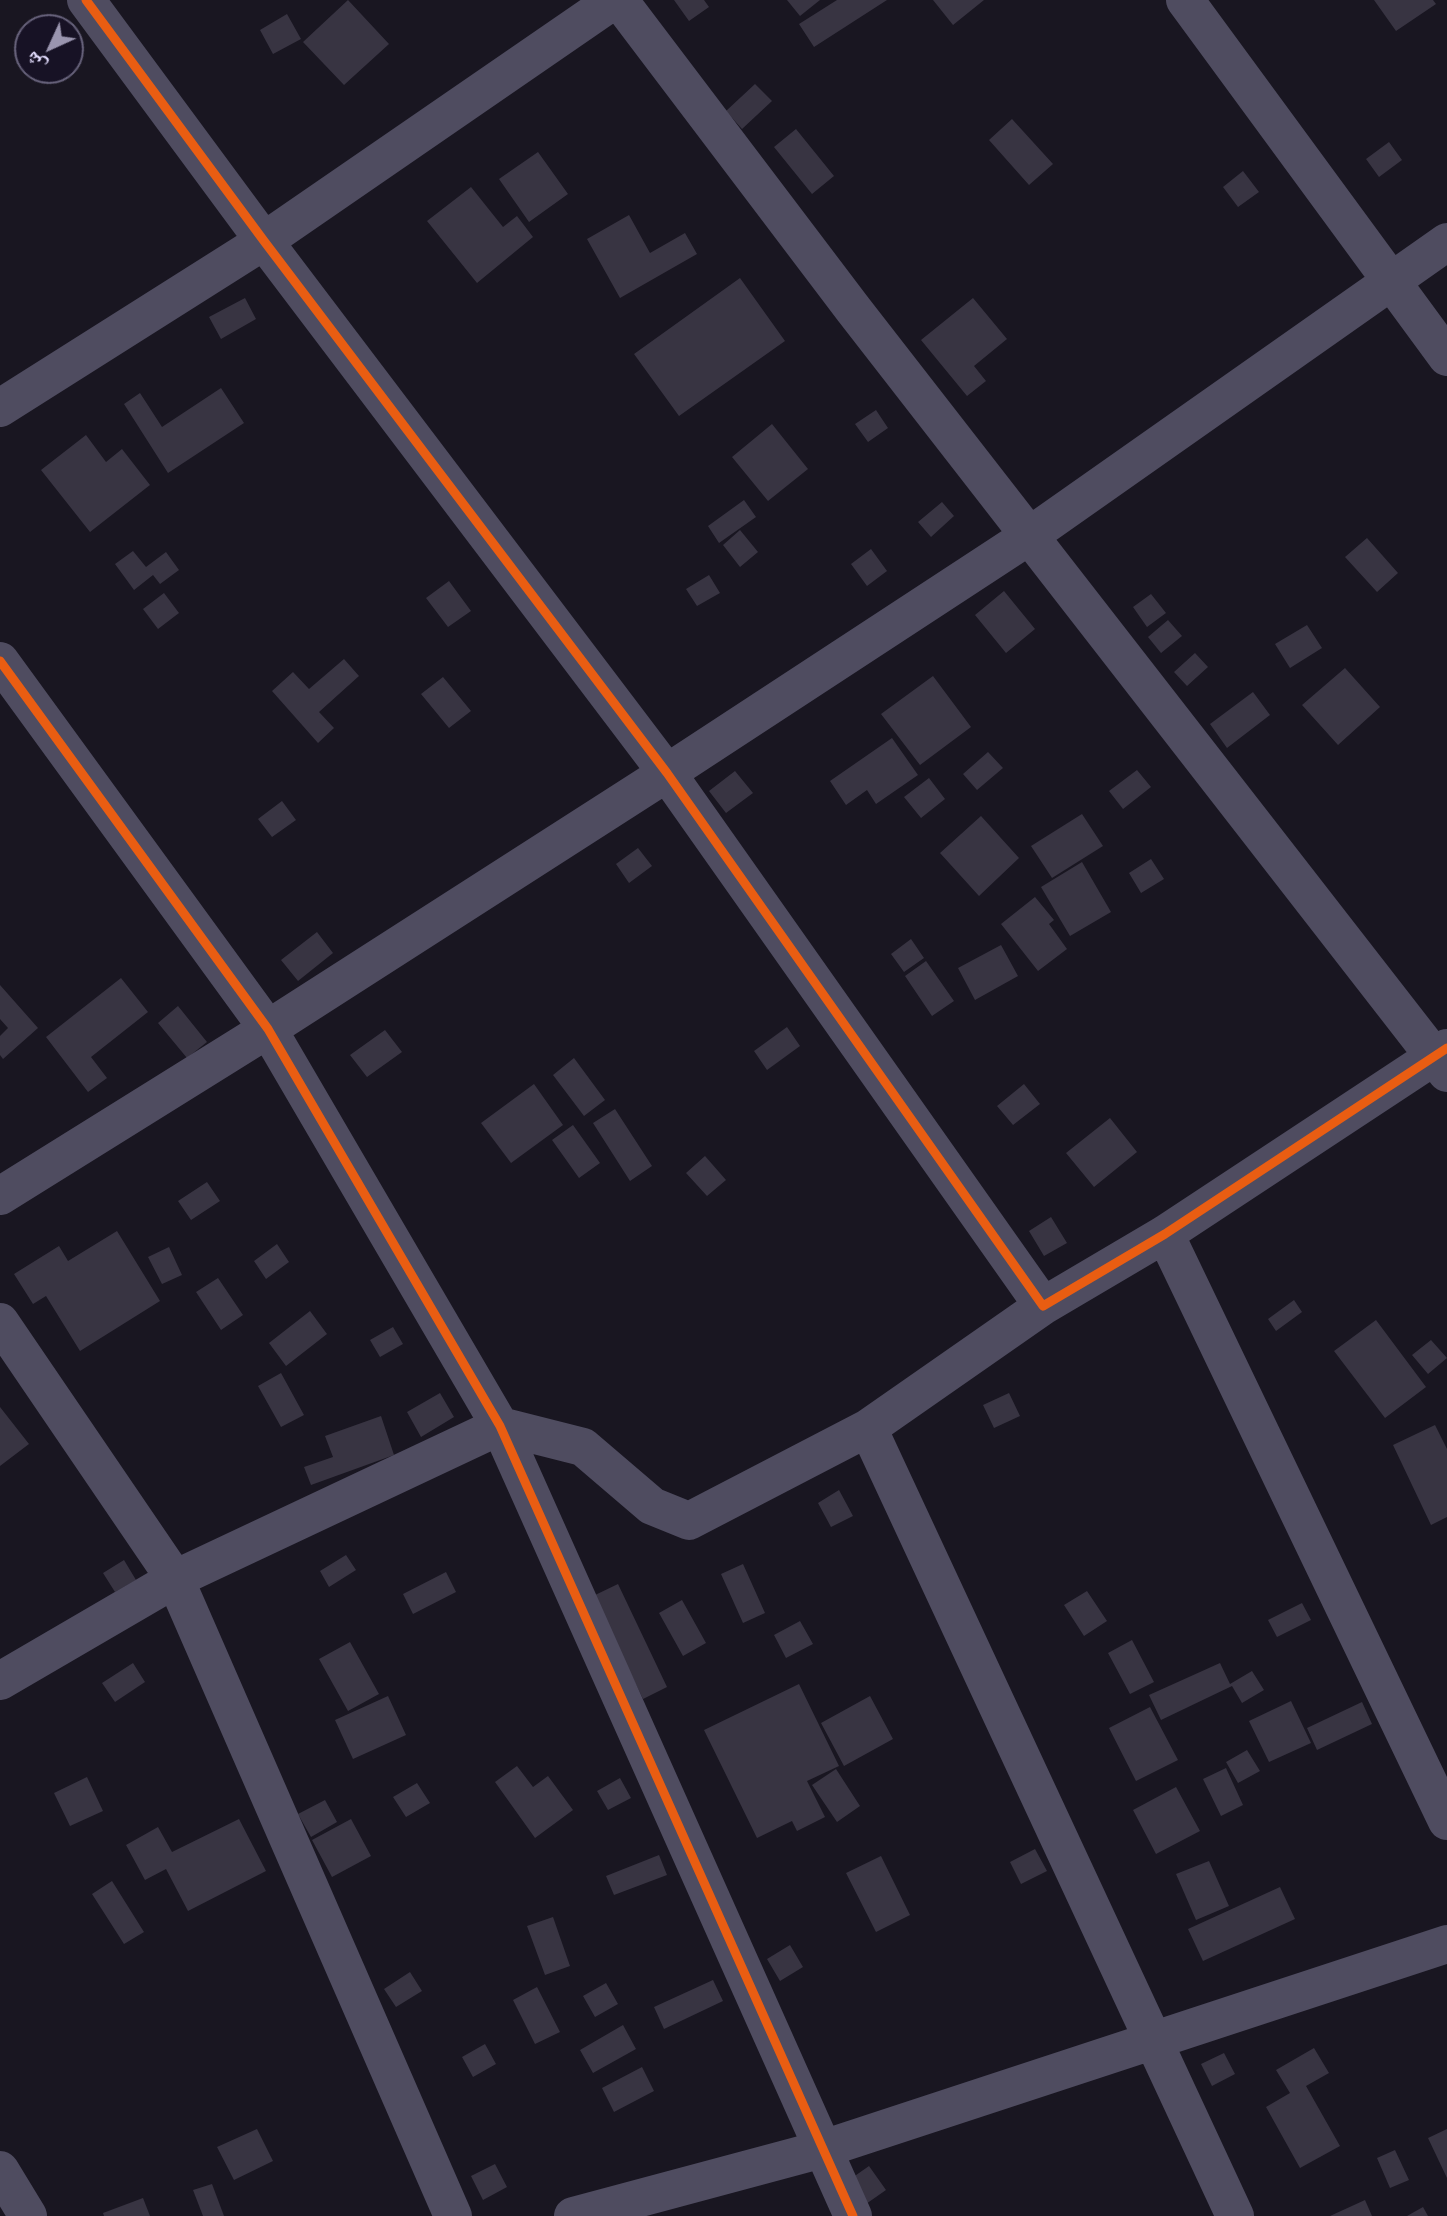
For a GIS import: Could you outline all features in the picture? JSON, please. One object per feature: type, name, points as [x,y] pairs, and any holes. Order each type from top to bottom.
[{"type":"street","points":[[86,0],[264,241],[667,774],[1043,1306]]},
{"type":"street","points":[[0,408],[264,241],[616,0],[1029,536],[1443,1059],[1165,1234],[1043,1306],[868,1428],[689,1521],[652,1506],[583,1447],[500,1426],[175,1579],[0,1681]]},
{"type":"street","points":[[1185,0],[1447,357]]},
{"type":"street","points":[[0,1196],[268,1029],[667,774],[1029,536],[1447,242]]},
{"type":"street","points":[[0,661],[268,1029],[500,1426],[853,2216]]},
{"type":"street","points":[[1165,1234],[1447,1821]]},
{"type":"street","points":[[0,1322],[175,1579],[453,2216]]},
{"type":"street","points":[[868,1428],[1235,2216]]},
{"type":"street","points":[[573,2216],[823,2149],[1447,1944]]},
{"type":"street","points":[[0,2170],[28,2216]]},
{"type":"building","points":[[348,0],[389,44],[344,85],[303,42]]},
{"type":"building","points":[[674,0],[704,0],[709,7],[689,21]]},
{"type":"building","points":[[787,0],[820,0],[800,16]]},
{"type":"building","points":[[837,0],[887,0],[814,47],[799,24]]},
{"type":"building","points":[[933,0],[984,0],[953,25]]},
{"type":"building","points":[[1374,0],[1433,0],[1436,4],[1396,31]]},
{"type":"building","points":[[287,14],[301,39],[273,54],[260,30]]},
{"type":"building","points":[[755,84],[772,101],[742,129],[726,111]]},
{"type":"building","points":[[1012,119],[1053,164],[1029,185],[989,140]]},
{"type":"building","points":[[796,129],[834,176],[812,194],[774,147]]},
{"type":"building","points":[[1389,142],[1402,160],[1379,177],[1366,159]]},
{"type":"building","points":[[538,152],[568,194],[529,222],[499,179]]},
{"type":"building","points":[[1243,171],[1259,192],[1238,207],[1223,187]]},
{"type":"building","points":[[471,187],[503,227],[517,216],[533,237],[477,283],[427,221]]},
{"type":"building","points":[[629,215],[650,253],[685,233],[697,254],[620,298],[587,239]]},
{"type":"building","points":[[740,278],[785,341],[679,416],[634,354]]},
{"type":"building","points":[[245,298],[256,319],[221,339],[209,317]]},
{"type":"building","points":[[973,298],[1007,339],[974,366],[986,381],[967,396],[921,340]]},
{"type":"building","points":[[221,388],[244,423],[168,473],[124,404],[140,393],[162,427]]},
{"type":"building","points":[[876,410],[888,428],[868,442],[855,424]]},
{"type":"building","points":[[772,424],[808,469],[768,501],[732,457]]},
{"type":"building","points":[[86,435],[106,462],[122,449],[150,485],[90,532],[41,470]]},
{"type":"building","points":[[744,500],[756,517],[719,543],[708,526]]},
{"type":"building","points":[[942,502],[954,516],[931,537],[918,522]]},
{"type":"building","points":[[740,530],[758,552],[740,567],[723,545]]},
{"type":"building","points":[[1367,538],[1398,573],[1377,592],[1345,557]]},
{"type":"building","points":[[871,549],[887,571],[867,586],[851,564]]},
{"type":"building","points":[[133,551],[146,567],[166,552],[179,570],[160,584],[153,575],[134,590],[115,564]]},
{"type":"building","points":[[709,575],[720,593],[697,606],[686,589]]},
{"type":"building","points":[[449,581],[471,611],[448,627],[426,598]]},
{"type":"building","points":[[1004,591],[1035,629],[1006,653],[975,615]]},
{"type":"building","points":[[164,593],[179,613],[158,629],[143,609]]},
{"type":"building","points":[[1151,594],[1166,613],[1147,627],[1133,607]]},
{"type":"building","points":[[1168,620],[1182,636],[1161,653],[1148,637]]},
{"type":"building","points":[[1307,625],[1322,648],[1290,668],[1275,644]]},
{"type":"building","points":[[1195,653],[1208,667],[1187,686],[1174,672]]},
{"type":"building","points":[[344,659],[359,676],[319,712],[334,728],[318,743],[272,691],[293,672],[309,689]]},
{"type":"building","points":[[1345,668],[1380,707],[1338,745],[1302,705]]},
{"type":"building","points":[[933,676],[971,727],[920,765],[881,714]]},
{"type":"building","points":[[443,677],[471,711],[449,728],[421,694]]},
{"type":"building","points":[[1253,692],[1270,715],[1227,748],[1210,724]]},
{"type":"building","points":[[892,738],[918,775],[876,804],[867,790],[846,805],[830,781]]},
{"type":"building","points":[[988,752],[1003,768],[977,790],[963,774]]},
{"type":"building","points":[[1137,770],[1151,787],[1123,809],[1109,791]]},
{"type":"building","points":[[735,771],[753,793],[726,813],[709,791]]},
{"type":"building","points":[[929,778],[945,799],[921,818],[904,797]]},
{"type":"building","points":[[282,801],[296,820],[272,837],[258,819]]},
{"type":"building","points":[[1082,814],[1103,846],[1052,878],[1031,846]]},
{"type":"building","points":[[981,816],[1019,858],[979,896],[940,853]]},
{"type":"building","points":[[638,848],[652,866],[629,883],[616,864]]},
{"type":"building","points":[[1151,859],[1164,879],[1141,893],[1129,873]]},
{"type":"building","points":[[1082,862],[1111,912],[1070,936],[1041,887]]},
{"type":"building","points":[[1035,897],[1054,920],[1049,924],[1067,949],[1038,971],[1001,924]]},
{"type":"building","points":[[317,932],[333,953],[298,981],[281,960]]},
{"type":"building","points":[[911,939],[924,958],[904,972],[891,954]]},
{"type":"building","points":[[1001,945],[1018,976],[975,1000],[958,968]]},
{"type":"building","points":[[926,961],[954,1001],[932,1016],[905,976]]},
{"type":"building","points":[[121,978],[148,1012],[91,1057],[107,1078],[88,1092],[46,1037]]},
{"type":"building","points":[[0,985],[38,1028],[3,1059],[0,1055],[0,1036],[8,1028],[0,1019]]},
{"type":"building","points":[[178,1006],[207,1042],[187,1058],[158,1023]]},
{"type":"building","points":[[787,1027],[800,1046],[767,1070],[754,1051]]},
{"type":"building","points":[[385,1030],[402,1052],[367,1077],[350,1055]]},
{"type":"building","points":[[574,1058],[605,1100],[584,1116],[553,1075]]},
{"type":"building","points":[[534,1084],[563,1125],[511,1163],[481,1123]]},
{"type":"building","points":[[1024,1084],[1040,1104],[1013,1125],[997,1106]]},
{"type":"building","points":[[615,1109],[652,1166],[630,1181],[593,1123]]},
{"type":"building","points":[[1110,1118],[1137,1152],[1094,1187],[1066,1153]]},
{"type":"building","points":[[573,1125],[600,1163],[579,1178],[552,1140]]},
{"type":"building","points":[[705,1156],[726,1180],[707,1196],[686,1173]]},
{"type":"building","points":[[207,1182],[220,1201],[191,1220],[178,1201]]},
{"type":"building","points":[[1051,1217],[1067,1243],[1044,1256],[1029,1231]]},
{"type":"building","points":[[117,1231],[160,1301],[80,1351],[46,1296],[33,1304],[14,1274],[59,1246],[68,1261]]},
{"type":"building","points":[[277,1244],[289,1262],[266,1279],[254,1261]]},
{"type":"building","points":[[169,1247],[182,1275],[162,1284],[148,1257]]},
{"type":"building","points":[[218,1278],[243,1315],[221,1330],[196,1292]]},
{"type":"building","points":[[1294,1300],[1302,1312],[1276,1331],[1268,1319]]},
{"type":"building","points":[[310,1311],[327,1334],[286,1366],[269,1343]]},
{"type":"building","points":[[1376,1320],[1426,1387],[1385,1418],[1334,1351]]},
{"type":"building","points":[[393,1327],[403,1344],[380,1357],[370,1340]]},
{"type":"building","points":[[1431,1340],[1447,1358],[1428,1374],[1412,1355]]},
{"type":"building","points":[[281,1373],[304,1415],[281,1427],[258,1386]]},
{"type":"building","points":[[440,1393],[454,1417],[421,1437],[407,1412]]},
{"type":"building","points":[[1009,1393],[1020,1416],[994,1428],[983,1405]]},
{"type":"building","points":[[0,1407],[29,1444],[0,1466]]},
{"type":"building","points":[[381,1416],[394,1455],[311,1485],[304,1467],[333,1457],[325,1436]]},
{"type":"building","points":[[1435,1425],[1447,1449],[1447,1517],[1431,1525],[1393,1445]]},
{"type":"building","points":[[839,1490],[853,1516],[831,1527],[818,1503]]},
{"type":"building","points":[[346,1555],[356,1570],[329,1587],[320,1571]]},
{"type":"building","points":[[124,1560],[136,1580],[115,1592],[103,1573]]},
{"type":"building","points":[[743,1564],[765,1613],[743,1623],[721,1574]]},
{"type":"building","points":[[446,1572],[456,1592],[413,1614],[403,1594]]},
{"type":"building","points":[[618,1584],[667,1687],[643,1699],[593,1596]]},
{"type":"building","points":[[1087,1591],[1107,1621],[1084,1636],[1064,1605]]},
{"type":"building","points":[[682,1600],[706,1643],[683,1656],[659,1613]]},
{"type":"building","points":[[1302,1603],[1311,1620],[1277,1637],[1268,1620]]},
{"type":"building","points":[[800,1621],[813,1644],[786,1658],[774,1635]]},
{"type":"building","points":[[1132,1640],[1154,1682],[1130,1694],[1108,1653]]},
{"type":"building","points":[[350,1642],[379,1694],[348,1711],[319,1659]]},
{"type":"building","points":[[133,1663],[145,1682],[115,1702],[102,1683]]},
{"type":"building","points":[[1220,1663],[1230,1684],[1252,1671],[1264,1690],[1242,1703],[1232,1686],[1161,1720],[1149,1695]]},
{"type":"building","points":[[799,1684],[839,1766],[807,1781],[825,1817],[797,1831],[792,1821],[757,1838],[704,1730]]},
{"type":"building","points":[[388,1696],[406,1735],[353,1759],[335,1720]]},
{"type":"building","points":[[870,1696],[893,1739],[844,1766],[821,1723]]},
{"type":"building","points":[[1291,1701],[1311,1743],[1269,1762],[1249,1721]]},
{"type":"building","points":[[1362,1702],[1372,1724],[1317,1750],[1307,1728]]},
{"type":"building","points":[[1150,1707],[1178,1760],[1136,1781],[1109,1728]]},
{"type":"building","points":[[1247,1750],[1260,1771],[1238,1783],[1226,1762]]},
{"type":"building","points":[[517,1766],[533,1787],[548,1776],[573,1810],[535,1838],[495,1782]]},
{"type":"building","points":[[1226,1768],[1243,1805],[1221,1816],[1203,1779]]},
{"type":"building","points":[[836,1769],[860,1806],[837,1822],[812,1785]]},
{"type":"building","points":[[87,1777],[103,1811],[70,1826],[54,1793]]},
{"type":"building","points":[[620,1778],[631,1798],[608,1810],[597,1791]]},
{"type":"building","points":[[417,1783],[430,1803],[406,1817],[393,1797]]},
{"type":"building","points":[[1176,1787],[1200,1831],[1156,1854],[1133,1810]]},
{"type":"building","points":[[325,1800],[337,1822],[311,1837],[298,1814]]},
{"type":"building","points":[[239,1819],[266,1871],[188,1911],[166,1869],[145,1880],[126,1845],[158,1827],[172,1852]]},
{"type":"building","points":[[351,1819],[371,1856],[332,1877],[312,1840]]},
{"type":"building","points":[[1035,1849],[1047,1871],[1021,1884],[1010,1862]]},
{"type":"building","points":[[659,1855],[667,1875],[614,1895],[606,1876]]},
{"type":"building","points":[[881,1856],[910,1915],[876,1932],[846,1873]]},
{"type":"building","points":[[1209,1861],[1229,1906],[1196,1920],[1176,1874]]},
{"type":"building","points":[[112,1881],[144,1932],[124,1944],[92,1894]]},
{"type":"building","points":[[1280,1887],[1295,1919],[1203,1961],[1188,1929]]},
{"type":"building","points":[[553,1917],[570,1966],[545,1975],[527,1926]]},
{"type":"building","points":[[790,1945],[803,1967],[780,1981],[767,1959]]},
{"type":"building","points":[[410,1972],[422,1991],[396,2007],[384,1989]]},
{"type":"building","points":[[713,1980],[723,2001],[664,2029],[654,2007]]},
{"type":"building","points":[[606,1983],[618,2004],[595,2017],[583,1996]]},
{"type":"building","points":[[537,1987],[560,2032],[535,2044],[513,2000]]},
{"type":"building","points":[[623,2025],[636,2049],[593,2073],[580,2050]]},
{"type":"building","points":[[485,2044],[496,2064],[473,2077],[462,2057]]},
{"type":"building","points":[[1314,2048],[1329,2073],[1306,2086],[1340,2146],[1300,2168],[1266,2107],[1290,2093],[1276,2070]]},
{"type":"building","points":[[1224,2053],[1235,2074],[1212,2086],[1201,2064]]},
{"type":"building","points":[[642,2067],[654,2091],[614,2112],[602,2088]]},
{"type":"building","points":[[257,2129],[273,2161],[234,2180],[217,2147]]},
{"type":"building","points":[[1447,2129],[1447,2178],[1428,2138]]},
{"type":"building","points":[[1395,2150],[1409,2180],[1390,2188],[1377,2158]]},
{"type":"building","points":[[495,2164],[507,2187],[483,2200],[471,2176]]},
{"type":"building","points":[[869,2166],[886,2190],[866,2204],[849,2180]]},
{"type":"building","points":[[212,2184],[224,2216],[203,2216],[193,2190]]},
{"type":"building","points":[[143,2198],[150,2216],[104,2216],[103,2213]]},
{"type":"building","points":[[1365,2200],[1372,2216],[1330,2216]]},
{"type":"building","points":[[1423,2207],[1428,2216],[1407,2216]]},
{"type":"cycle path","points":[[86,0],[264,241],[667,773],[1043,1306],[1165,1234],[1447,1048]]},
{"type":"cycle path","points":[[0,661],[268,1029],[500,1426],[853,2216]]}]
